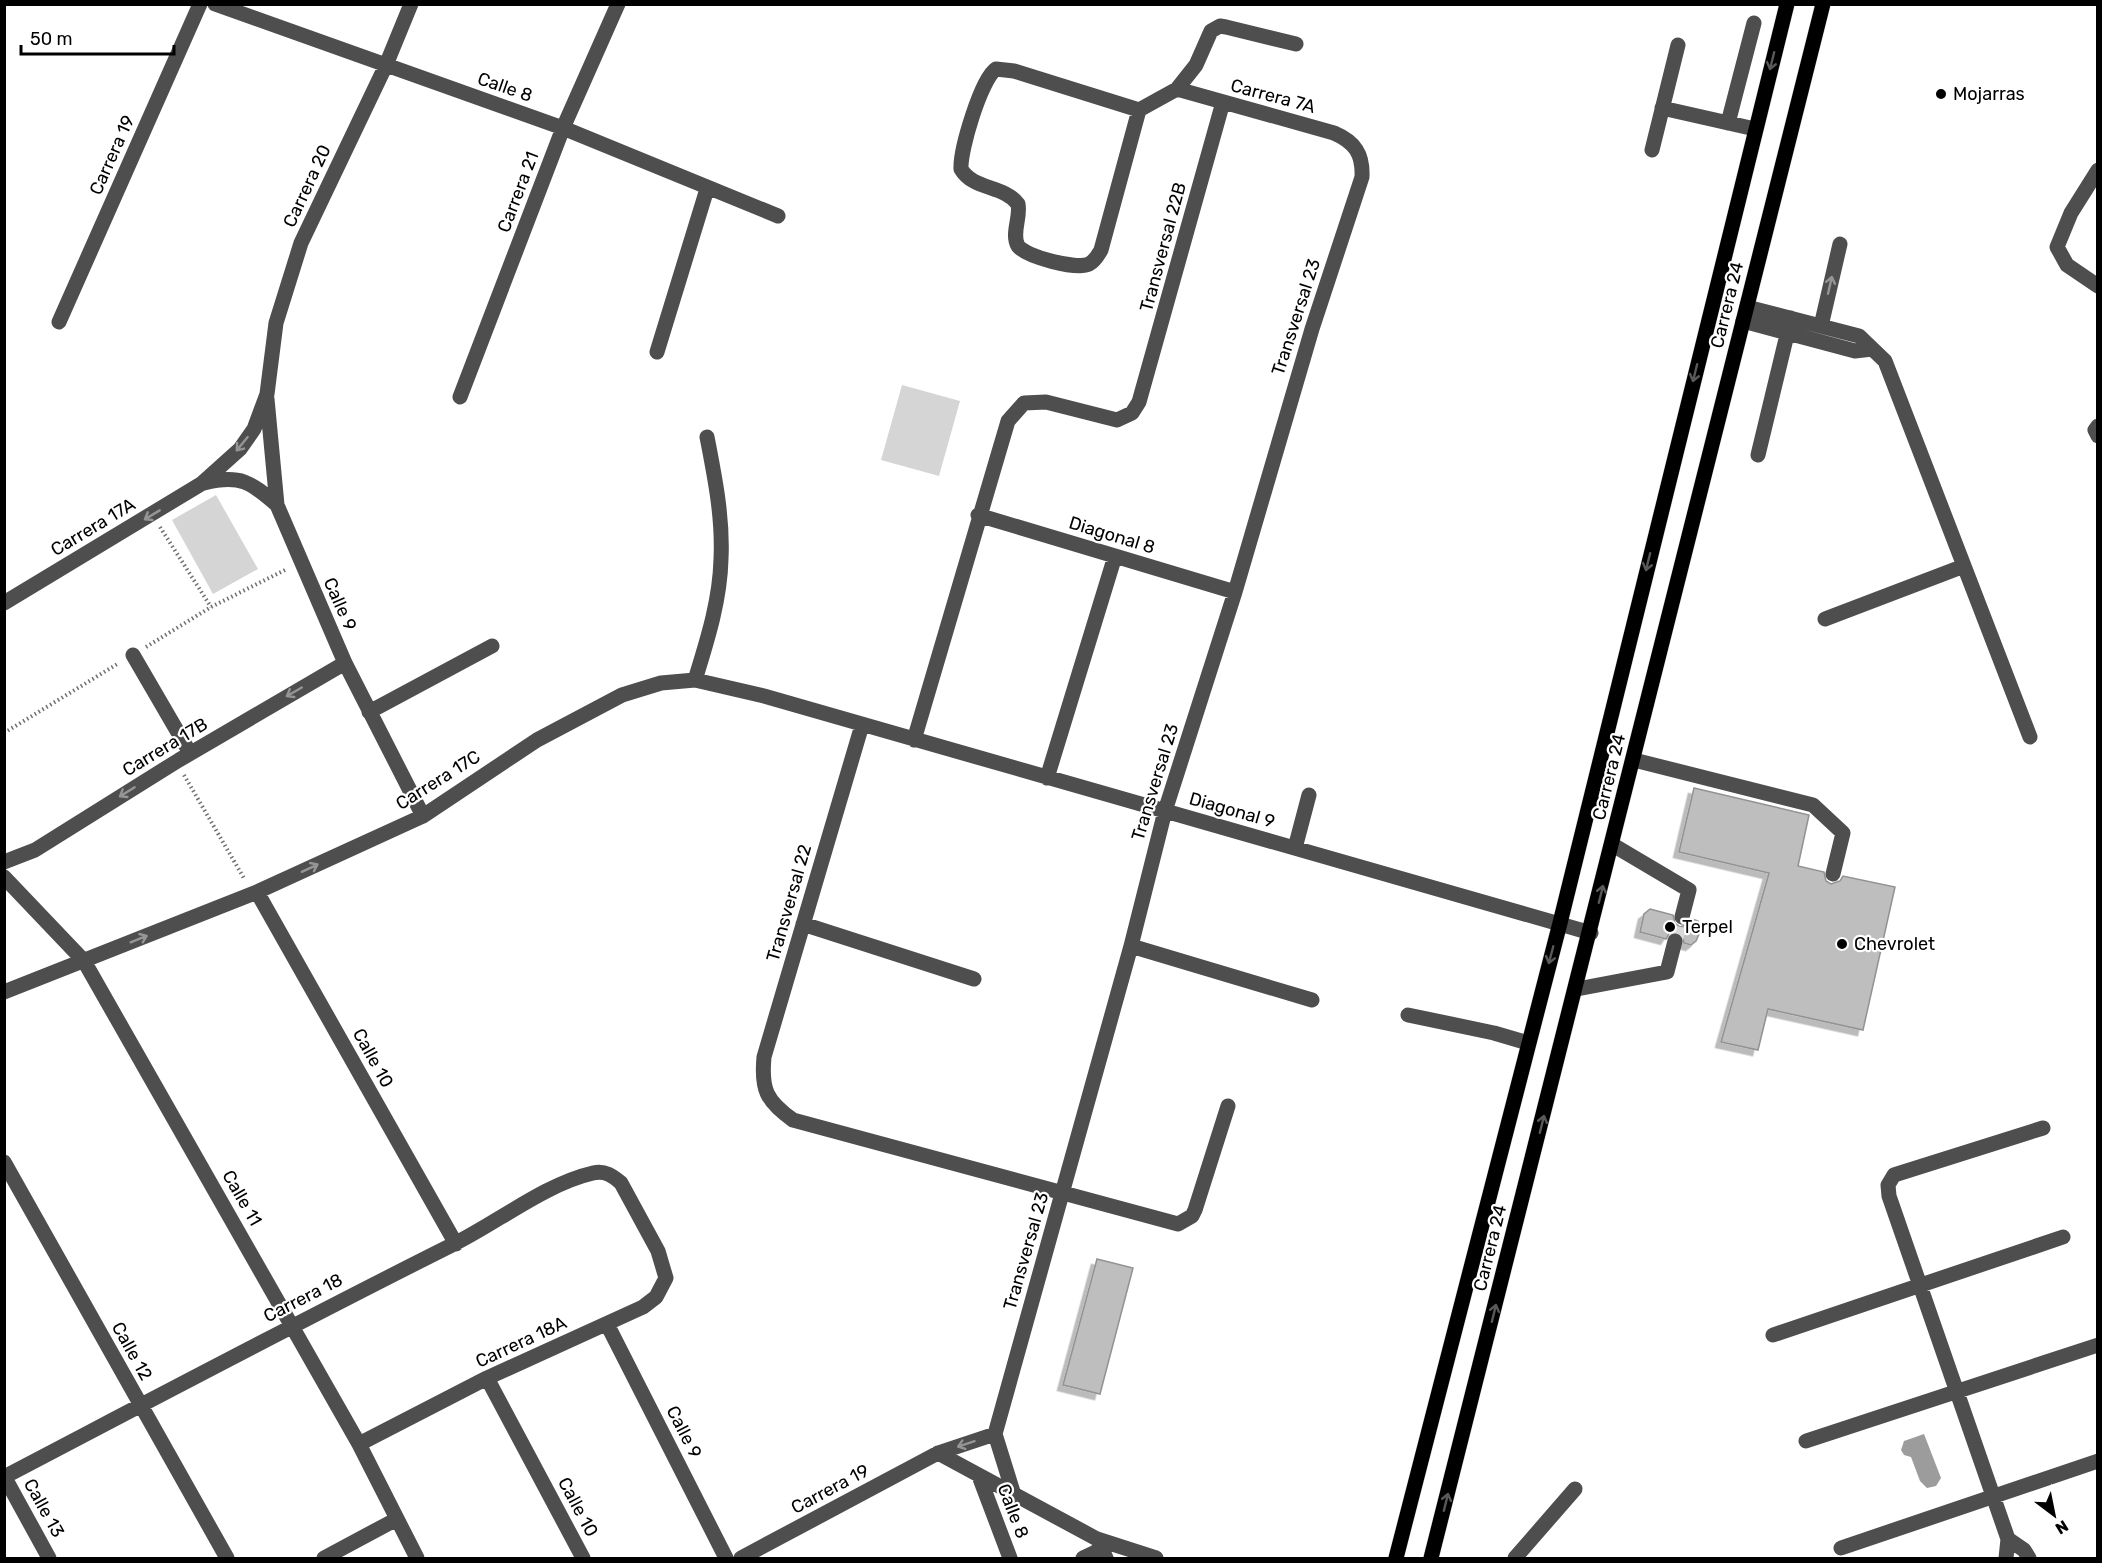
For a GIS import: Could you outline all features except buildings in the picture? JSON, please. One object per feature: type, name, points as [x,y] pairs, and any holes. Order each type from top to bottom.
[{"type":"main road","name":"Carrera 24","points":[[1396,1558],[1560,923],[1787,4]]},
{"type":"main road","name":"Carrera 24","points":[[1431,1558],[1592,933],[1823,4]]},
{"type":"street","name":"Carrera 19","points":[[59,322],[200,4]]},
{"type":"street","name":"Calle 8","points":[[215,4],[563,128],[707,189],[778,216]]},
{"type":"street","name":"Carrera 20","points":[[267,394],[276,323],[301,243],[386,65],[411,4]]},
{"type":"street","name":"Carrera 21","points":[[460,397],[563,128],[618,4]]},
{"type":"street","points":[[1728,123],[1754,23]]},
{"type":"street","points":[[1140,110],[1014,71],[996,69],[986,78],[964,148],[961,169],[967,177],[1008,195],[1018,204],[1016,240],[1022,249],[1070,266],[1088,264],[1101,250],[1140,110],[1177,89],[1196,65],[1211,32],[1215,28],[1226,27],[1296,44]]},
{"type":"street","points":[[1652,150],[1678,45]]},
{"type":"street","name":"Carrera 7A","points":[[1177,89],[1334,133],[1348,139],[1356,147]]},
{"type":"street","name":"Transversal 22B","points":[[978,515],[1008,421],[1024,403],[1046,402],[1117,420],[1132,413],[1139,402],[1223,102]]},
{"type":"street","points":[[1662,108],[1755,129]]},
{"type":"street","name":"Transversal 23","points":[[995,1434],[1131,946],[1165,812],[1235,592],[1312,329],[1362,177],[1361,156],[1356,147]]},
{"type":"street","points":[[2097,170],[2071,213],[2057,247],[2067,266],[2097,286]]},
{"type":"street","points":[[657,352],[707,189]]},
{"type":"street","points":[[1821,326],[1840,244]]},
{"type":"street","points":[[1745,314],[1789,325],[1855,351],[1872,349]]},
{"type":"street","points":[[1789,325],[1821,326],[1860,336],[1885,361],[2030,737]]},
{"type":"street","points":[[1758,455],[1789,325]]},
{"type":"street","name":"Carrera 17A","points":[[4,603],[201,484],[240,449],[254,429],[267,394]]},
{"type":"street","name":"Calle 9","points":[[267,394],[277,505],[345,663],[423,816]]},
{"type":"street","points":[[2097,426],[2095,430],[2097,436]]},
{"type":"street","points":[[695,680],[714,617],[722,561],[719,498],[706,437]]},
{"type":"street","name":"Carrera 17A","points":[[201,484],[222,478],[252,483],[277,505]]},
{"type":"street","points":[[914,740],[978,515]]},
{"type":"street","name":"Diagonal 8","points":[[978,515],[1235,592]]},
{"type":"street","points":[[1047,778],[1115,556]]},
{"type":"street","points":[[1825,619],[1964,566]]},
{"type":"street","points":[[369,712],[492,646]]},
{"type":"street","points":[[133,656],[190,753]]},
{"type":"street","name":"Carrera 17B","points":[[4,862],[35,850],[190,753],[345,663]]},
{"type":"street","name":"Carrera 17C","points":[[4,992],[255,893],[423,816],[537,740],[622,695],[661,683],[695,680],[764,696],[862,725]]},
{"type":"street","name":"Diagonal 9","points":[[862,725],[1592,933]]},
{"type":"street","name":"Transversal 22","points":[[862,725],[764,1057],[762,1077],[766,1092],[776,1108],[793,1120],[1063,1193]]},
{"type":"street","points":[[1634,760],[1813,805],[1843,833],[1833,874]]},
{"type":"street","points":[[1295,848],[1309,795]]},
{"type":"street","points":[[1613,845],[1689,890],[1682,917]]},
{"type":"street","name":"Calle 11","points":[[4,877],[84,961],[359,1444],[417,1558]]},
{"type":"street","name":"Calle 10","points":[[255,893],[456,1244]]},
{"type":"street","points":[[803,924],[974,979]]},
{"type":"street","points":[[1577,989],[1667,972],[1675,941]]},
{"type":"street","points":[[1131,946],[1312,1000]]},
{"type":"street","points":[[1408,1015],[1494,1033],[1528,1044]]},
{"type":"street","points":[[1063,1193],[1171,1223],[1186,1221],[1195,1210],[1228,1106]]},
{"type":"street","points":[[2006,1558],[2008,1539],[1889,1196],[1888,1185],[1894,1175],[2043,1128]]},
{"type":"street","name":"Calle 12","points":[[4,1162],[226,1558]]},
{"type":"street","name":"Carrera 18","points":[[5,1477],[291,1325],[456,1244],[545,1193],[585,1175],[603,1172],[621,1184],[658,1251]]},
{"type":"street","points":[[1773,1335],[2063,1237]]},
{"type":"street","name":"Carrera 18A","points":[[359,1444],[487,1378],[643,1307],[656,1298],[666,1278],[658,1251]]},
{"type":"street","name":"Calle 9","points":[[607,1324],[726,1558]]},
{"type":"street","points":[[1806,1441],[2097,1345]]},
{"type":"street","name":"Calle 10","points":[[487,1378],[583,1558]]},
{"type":"street","points":[[938,1454],[995,1434],[1014,1495]]},
{"type":"street","name":"Carrera 19","points":[[741,1558],[938,1454]]},
{"type":"street","points":[[938,1454],[1014,1495],[1102,1549],[1156,1558]]},
{"type":"street","points":[[1841,1548],[2097,1461]]},
{"type":"street","name":"Calle 8","points":[[980,1476],[1010,1558]]},
{"type":"street","name":"Calle 13","points":[[5,1477],[49,1558]]},
{"type":"street","points":[[1515,1558],[1575,1489]]},
{"type":"street","points":[[324,1558],[397,1519]]},
{"type":"street","points":[[2008,1539],[2024,1550],[2029,1558]]},
{"type":"street","points":[[1083,1558],[1102,1549]]},
{"type":"path","points":[[158,525],[211,607]]},
{"type":"path","points":[[4,733],[211,607],[287,569],[291,579]]},
{"type":"path","points":[[181,770],[255,893]]},
{"type":"shaded area","points":[[902,385],[960,401],[939,476],[881,460]]},
{"type":"shaded area","points":[[216,495],[258,569],[213,594],[172,520]]},
{"type":"shaded area","points":[[1924,1434],[1941,1478],[1936,1486],[1927,1488],[1920,1481],[1911,1457],[1904,1455],[1901,1450],[1904,1441]]},
{"type":"tunnel","points":[[1675,941],[1682,917]]},
{"type":"place","name":"Mojarras","points":[[1941,94]]},
{"type":"place","name":"Terpel","points":[[1670,927]]},
{"type":"place","name":"Chevrolet","points":[[1842,944]]}]
